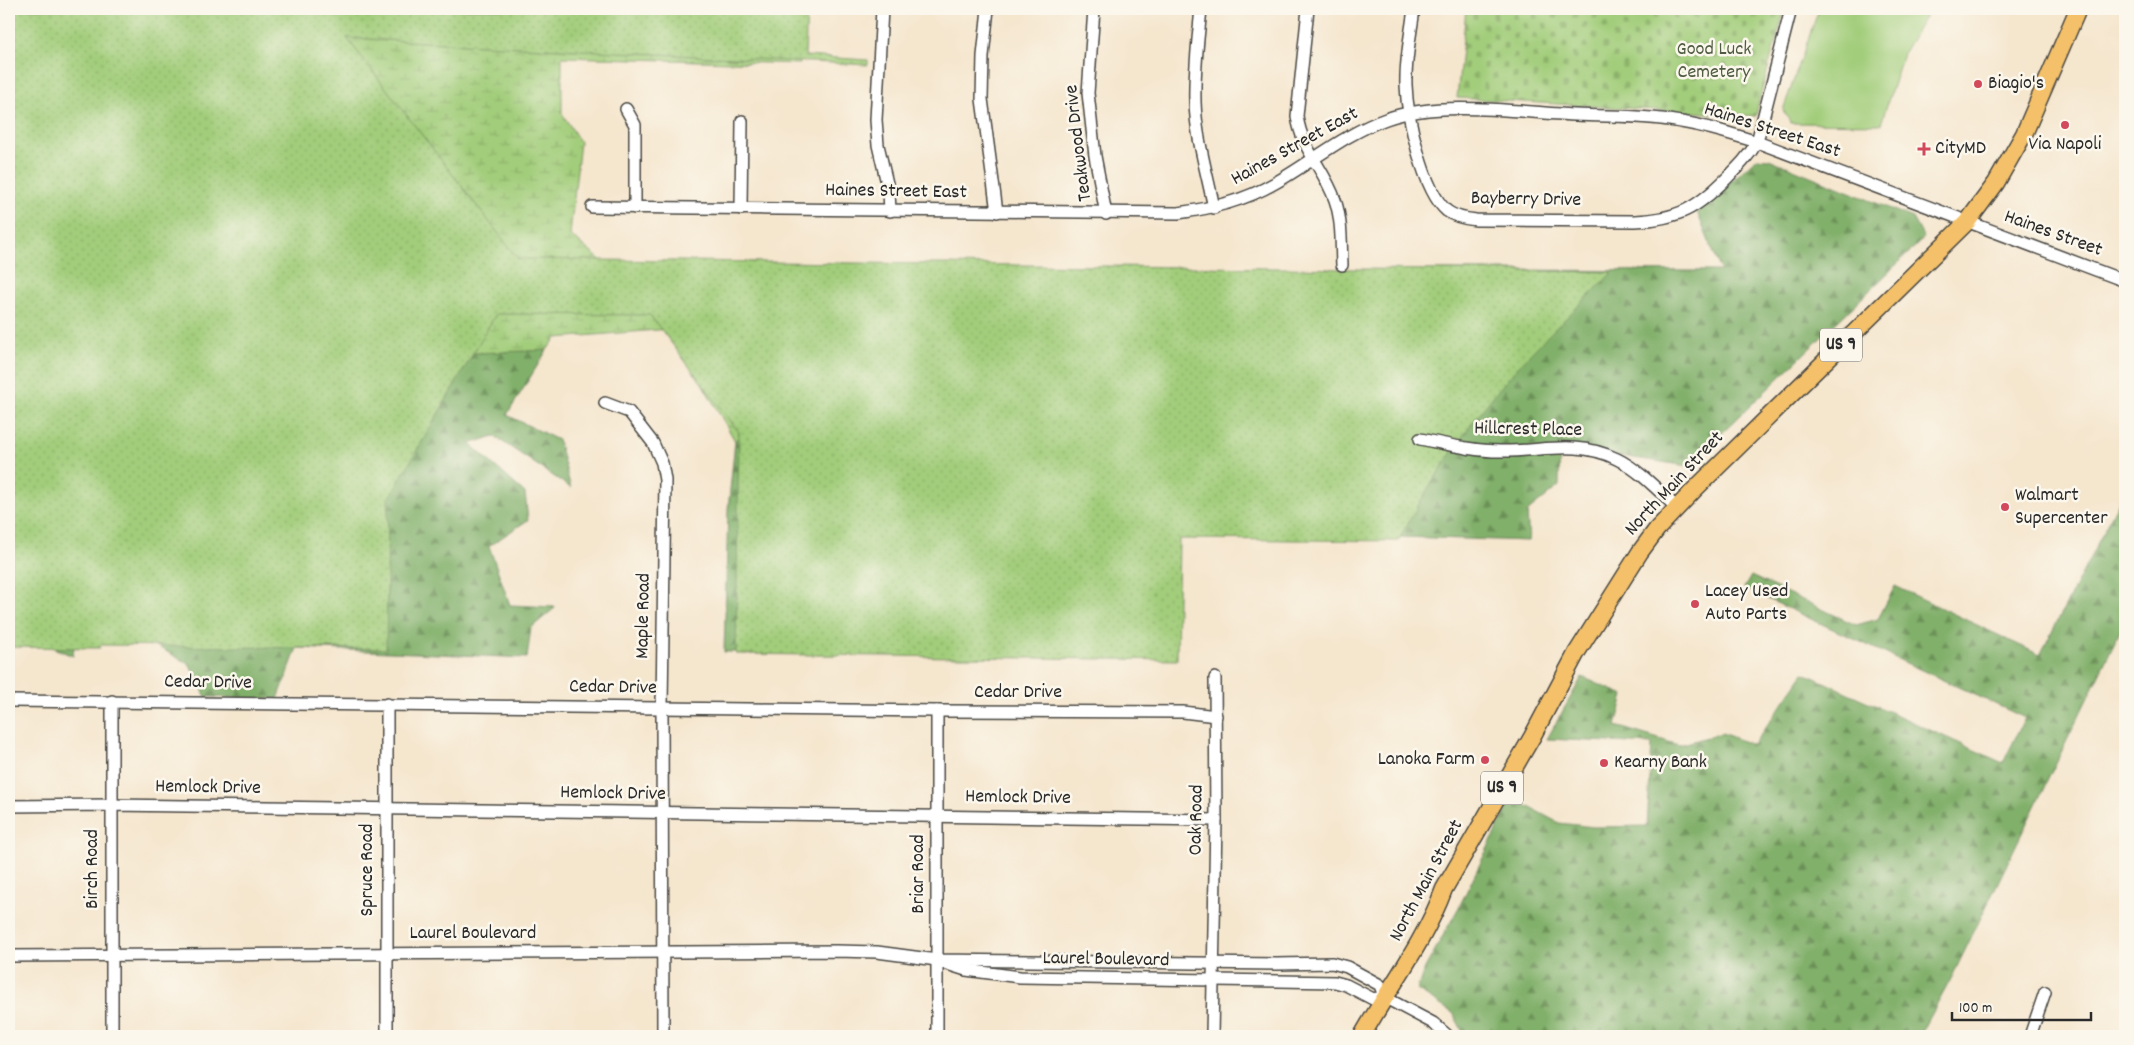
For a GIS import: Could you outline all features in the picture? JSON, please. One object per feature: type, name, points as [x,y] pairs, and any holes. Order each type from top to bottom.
[{"type":"highway","name":"North Main Street","points":[[1362,1036],[1384,997],[1403,972],[1436,913],[1444,889],[1532,737],[1577,652],[1640,552],[1676,508],[1968,221],[1996,183],[2024,134],[2078,9]]},
{"type":"street","points":[[882,9],[876,120],[878,145],[889,192],[890,211]]},
{"type":"street","points":[[988,9],[983,56],[982,99],[997,212]]},
{"type":"street","name":"Teakwood Drive","points":[[1094,9],[1088,93],[1095,156],[1106,214]]},
{"type":"street","points":[[1201,9],[1195,65],[1195,102],[1198,133],[1214,208]]},
{"type":"street","points":[[1308,9],[1297,116],[1299,130],[1305,146],[1335,200],[1340,223],[1342,265]]},
{"type":"street","name":"Bayberry Drive","points":[[1414,9],[1406,84],[1414,144],[1435,194],[1447,210],[1459,217],[1470,219],[1635,221],[1655,220],[1674,216],[1706,199],[1749,156],[1757,142]]},
{"type":"street","points":[[1757,142],[1791,9]]},
{"type":"street","name":"Haines Street East","points":[[592,207],[1106,214],[1178,213],[1214,208],[1246,197],[1274,184],[1362,130],[1386,119],[1409,112],[1448,108],[1679,121],[1757,142],[1968,221]]},
{"type":"street","points":[[626,109],[635,125],[635,208]]},
{"type":"street","points":[[741,209],[742,121]]},
{"type":"street","name":"Haines Street","points":[[1968,221],[2125,281]]},
{"type":"street","name":"Maple Road","points":[[605,403],[629,412],[654,443],[662,463],[665,480],[662,707],[663,1036]]},
{"type":"street","name":"Hillcrest Place","points":[[1420,439],[1500,451],[1553,446],[1594,450],[1618,459],[1676,508]]},
{"type":"street","name":"Oak Road","points":[[1212,1036],[1216,820],[1215,678]]},
{"type":"street","name":"Cedar Drive","points":[[9,701],[1183,712],[1216,716]]},
{"type":"street","name":"Birch Road","points":[[112,701],[112,1036]]},
{"type":"street","name":"Spruce Road","points":[[387,704],[387,1036]]},
{"type":"street","name":"Briar Road","points":[[937,711],[938,1036]]},
{"type":"street","name":"Hemlock Drive","points":[[9,806],[111,805],[1216,820]]},
{"type":"street","name":"Laurel Boulevard","points":[[9,956],[844,951],[884,953],[937,960],[1277,964],[1318,962],[1347,967],[1380,985],[1384,997]]},
{"type":"street","name":"Laurel Boulevard","points":[[937,960],[966,970],[1004,976],[1335,982],[1346,985],[1373,999],[1384,997],[1433,1023],[1448,1036]]},
{"type":"street","points":[[1276,981],[1277,964]]},
{"type":"street","points":[[2030,1036],[2045,992]]},
{"type":"green space","points":[[9,9],[804,9],[800,64],[562,57],[562,113],[580,142],[570,235],[603,262],[742,297],[739,436],[735,441],[671,329],[556,338],[547,350],[379,357]]},
{"type":"green space","points":[[9,9],[807,9],[805,56],[868,60],[868,65],[347,38],[518,259],[1613,272],[1558,325],[1490,400],[1448,458],[1398,541],[1179,539],[1177,660],[736,654],[739,432],[650,315],[496,314],[388,500],[386,649],[100,645],[100,648],[9,647]]},
{"type":"green space","name":"Good Luck Cemetery","points":[[1466,9],[1785,9],[1756,116],[1457,98]]},
{"type":"green space","points":[[1819,9],[1930,9],[1903,54],[1881,124],[1791,123],[1783,110]]},
{"type":"green space","points":[[9,112],[379,357],[547,350],[507,415],[558,440],[571,488],[494,436],[470,444],[525,493],[528,520],[489,546],[510,605],[556,607],[531,628],[527,658],[297,648],[278,699],[206,697],[189,664],[122,627],[76,629],[73,656],[34,640]]},
{"type":"green space","points":[[1757,158],[1769,159],[1913,218],[1924,238],[1688,466],[1560,447],[1559,486],[1527,512],[1529,541],[1400,537],[1171,537],[951,652],[724,652],[728,509],[735,441],[739,436],[1255,269],[1721,271],[1697,212]]},
{"type":"green space","points":[[2125,490],[2125,621],[1952,977],[1920,1036],[1465,1036],[1453,1013],[1417,990],[1425,968],[1459,907],[1512,798],[1559,823],[1594,827],[1647,826],[1652,744],[1547,739],[1582,677],[1624,695],[1616,726],[1679,745],[1722,733],[1753,745],[1804,673],[2003,763],[2025,718],[1744,588],[1751,576],[1856,625],[1878,619],[1895,586],[2040,655]]},
{"type":"place","name":"Biagio's","points":[[1978,84]]},
{"type":"place","name":"Via Napoli","points":[[2065,125]]},
{"type":"place","name":"CityMD","points":[[1924,149]]},
{"type":"place","name":"Walmart Supercenter","points":[[2005,507]]},
{"type":"place","name":"Lacey Used Auto Parts","points":[[1695,604]]},
{"type":"place","name":"Lanoka Farm","points":[[1485,760]]},
{"type":"place","name":"Kearny Bank","points":[[1604,763]]}]
